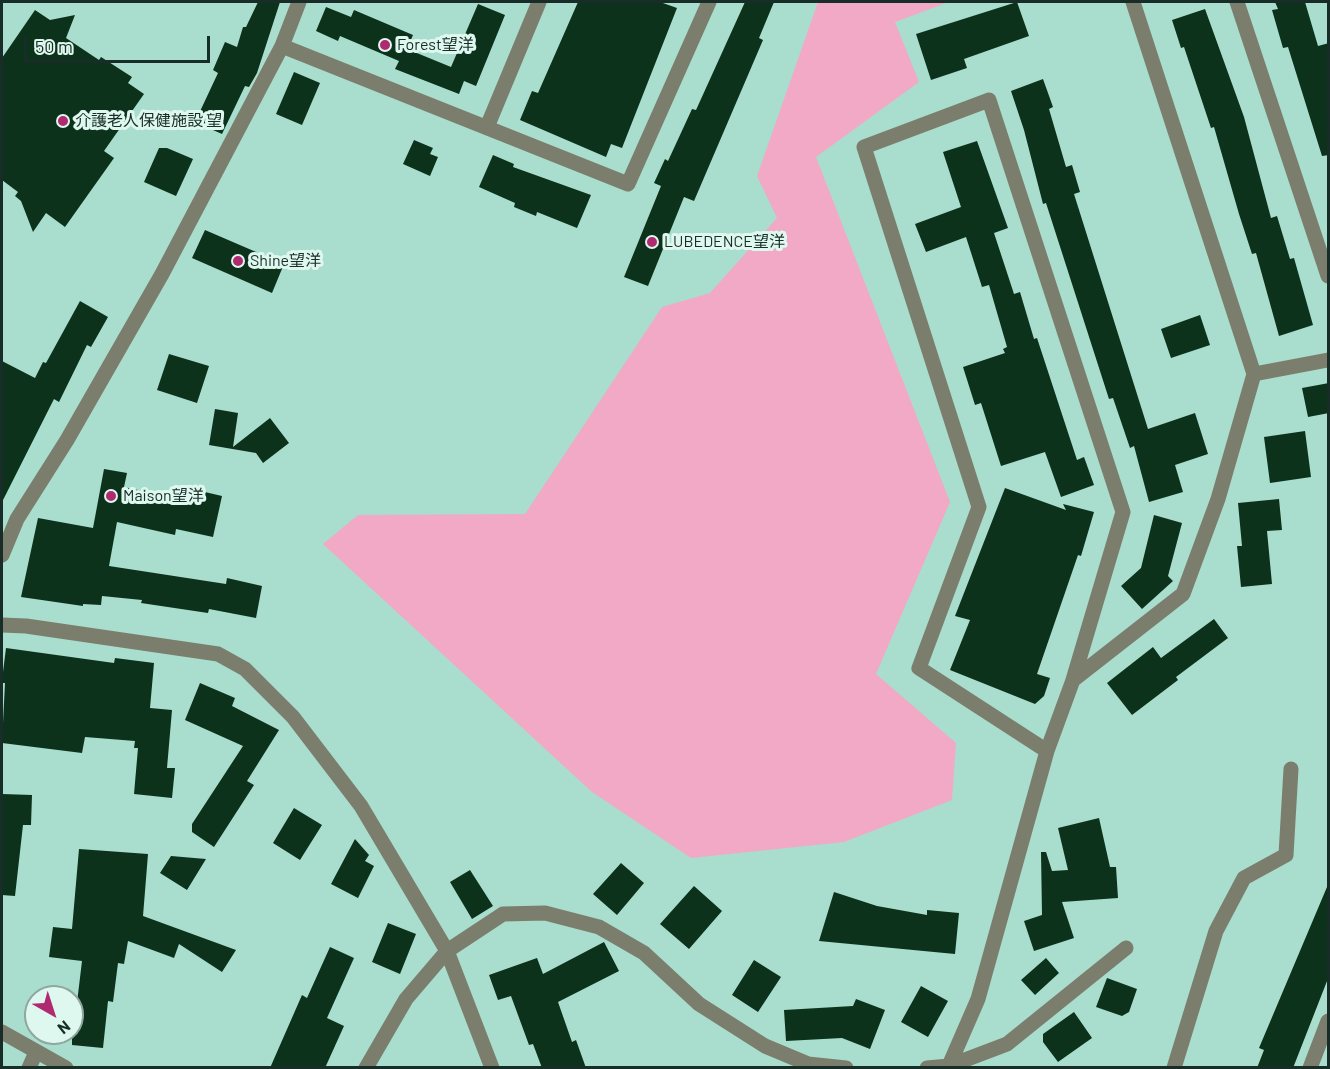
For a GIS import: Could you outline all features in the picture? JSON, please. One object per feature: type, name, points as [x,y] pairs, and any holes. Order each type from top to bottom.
[{"type":"street","points":[[2,555],[17,519],[67,440],[162,274],[282,46],[299,2]]},
{"type":"street","points":[[487,127],[539,2]]},
{"type":"street","points":[[282,46],[628,184],[709,2]]},
{"type":"street","points":[[1073,680],[1183,594],[1218,499],[1254,374],[1132,2]]},
{"type":"street","points":[[1237,2],[1329,276]]},
{"type":"street","points":[[949,1067],[978,999],[1047,751],[1073,680],[1123,512],[989,100],[864,147],[979,507],[920,669],[1047,751]]},
{"type":"street","points":[[1254,374],[1329,360]]},
{"type":"street","points":[[2,625],[26,626],[218,654],[245,669],[293,717],[361,806],[447,951],[492,1068]]},
{"type":"street","points":[[1174,1068],[1216,931],[1244,878],[1286,855],[1291,770]]},
{"type":"street","points":[[366,1068],[406,999],[447,951],[503,914],[545,913],[599,927],[644,953],[699,1004],[765,1046],[808,1064],[846,1068]]},
{"type":"street","points":[[927,1068],[949,1067],[1007,1044],[1126,948]]},
{"type":"street","points":[[1310,1068],[1329,1020]]},
{"type":"street","points":[[2,1032],[66,1068]]},
{"type":"street","points":[[29,1068],[36,1052]]},
{"type":"shaded area","points":[[818,2],[949,2],[895,22],[919,82],[816,157],[950,502],[876,674],[956,743],[952,800],[844,842],[691,858],[592,792],[323,544],[358,515],[525,514],[662,307],[710,293],[777,218],[757,176]]},
{"type":"building","points":[[258,2],[280,2],[257,73],[249,87],[245,86],[222,134],[195,122],[218,73],[213,70],[225,42],[237,47],[243,27],[246,27]]},
{"type":"building","points":[[578,2],[660,2],[677,8],[622,148],[611,144],[606,157],[520,120],[532,91],[538,93]]},
{"type":"building","points":[[745,2],[774,2],[759,38],[763,40],[694,201],[684,197],[648,286],[624,277],[661,186],[654,183],[665,159],[668,161],[692,109],[696,110]]},
{"type":"building","points":[[1017,2],[1029,36],[964,59],[967,68],[931,80],[916,34]]},
{"type":"building","points":[[1275,2],[1305,2],[1318,46],[1329,43],[1329,155],[1322,156],[1288,47],[1283,48],[1272,10],[1278,9]]},
{"type":"building","points":[[478,4],[505,15],[476,86],[464,81],[459,94],[395,69],[399,61],[340,36],[338,41],[316,31],[326,7],[351,17],[354,10],[413,35],[407,49],[451,67]]},
{"type":"building","points":[[1205,9],[1244,117],[1271,218],[1277,216],[1290,259],[1294,258],[1313,325],[1279,336],[1256,253],[1252,254],[1214,127],[1211,128],[1184,47],[1181,48],[1172,20]]},
{"type":"building","name":"介護老人保健施設 望","points":[[35,10],[50,20],[75,15],[66,38],[99,60],[101,57],[132,77],[128,83],[144,94],[104,151],[114,158],[65,227],[46,213],[33,232],[21,201],[15,196],[18,192],[2,180],[2,58]]},
{"type":"building","points":[[294,72],[320,83],[302,125],[276,114]]},
{"type":"building","points":[[1043,79],[1053,107],[1049,109],[1066,167],[1072,165],[1080,192],[1074,194],[1148,429],[1195,413],[1208,454],[1175,465],[1183,492],[1149,502],[1134,446],[1130,448],[1113,398],[1109,399],[1046,203],[1043,204],[1024,130],[1011,91]]},
{"type":"building","points":[[414,140],[433,148],[430,154],[438,157],[430,176],[403,164]]},
{"type":"building","points":[[977,141],[1008,228],[994,233],[1014,294],[1020,292],[1034,339],[1037,338],[1077,460],[1084,457],[1094,485],[1061,497],[1045,452],[1001,466],[981,403],[975,405],[963,367],[1005,353],[1003,349],[1007,347],[989,285],[982,287],[966,237],[926,252],[915,224],[961,207],[943,152]]},
{"type":"building","points":[[159,148],[167,148],[193,159],[176,196],[144,182]]},
{"type":"building","points":[[493,155],[514,164],[513,167],[591,195],[577,228],[537,212],[536,216],[514,207],[515,203],[479,187]]},
{"type":"building","name":"Shine望洋","points":[[205,230],[284,264],[272,293],[192,258]]},
{"type":"building","points":[[80,301],[108,317],[91,347],[87,345],[59,402],[54,399],[2,502],[2,361],[35,378],[43,362],[46,363]]},
{"type":"building","points":[[1200,315],[1210,345],[1171,358],[1161,329]]},
{"type":"building","points":[[169,354],[209,366],[197,403],[157,390]]},
{"type":"building","points":[[1329,383],[1329,413],[1308,417],[1302,388]]},
{"type":"building","points":[[215,409],[238,413],[233,447],[270,418],[289,443],[263,463],[256,453],[209,445]]},
{"type":"building","points":[[1305,431],[1311,477],[1270,483],[1264,437]]},
{"type":"building","points":[[104,469],[127,473],[124,487],[189,501],[192,489],[222,496],[213,537],[176,529],[175,535],[117,522],[109,566],[226,584],[227,578],[262,586],[256,618],[209,609],[208,613],[141,603],[142,600],[102,596],[101,605],[83,604],[83,606],[21,597],[38,518],[93,528]]},
{"type":"building","points":[[1005,488],[1066,510],[1063,504],[1094,512],[1081,556],[1078,555],[1037,674],[1050,678],[1044,696],[1035,704],[950,670],[970,620],[955,616]]},
{"type":"building","points":[[1279,499],[1282,530],[1267,531],[1272,584],[1241,587],[1237,546],[1242,546],[1238,503]]},
{"type":"building","points":[[1154,515],[1182,523],[1168,576],[1173,581],[1142,609],[1121,586],[1141,568]]},
{"type":"building","points":[[1214,619],[1228,638],[1176,677],[1178,680],[1132,715],[1107,683],[1153,647],[1161,658]]},
{"type":"building","points":[[6,648],[114,663],[115,658],[154,663],[150,708],[172,710],[167,768],[175,768],[172,798],[134,794],[138,748],[134,748],[135,741],[85,737],[82,753],[2,743],[5,683],[2,683],[2,680]]},
{"type":"building","points":[[200,683],[235,698],[232,706],[279,730],[247,781],[254,785],[214,847],[192,832],[192,824],[243,746],[185,720]]},
{"type":"building","points":[[2,794],[32,795],[31,825],[23,825],[15,896],[2,895]]},
{"type":"building","points":[[294,808],[322,825],[300,860],[273,843]]},
{"type":"building","points":[[1099,818],[1110,867],[1116,867],[1118,898],[1062,902],[1074,938],[1034,951],[1024,921],[1042,915],[1041,852],[1046,852],[1052,871],[1068,870],[1058,828]]},
{"type":"building","points":[[355,839],[369,855],[365,861],[374,866],[358,898],[331,884]]},
{"type":"building","points":[[79,849],[148,854],[143,916],[236,950],[222,972],[179,944],[174,958],[128,941],[124,964],[118,963],[113,1002],[108,1001],[103,1048],[72,1045],[84,1045],[84,985],[79,985],[82,961],[49,957],[53,927],[72,929]]},
{"type":"building","points":[[171,856],[206,859],[187,890],[160,873]]},
{"type":"building","points":[[621,863],[644,883],[617,915],[593,894]]},
{"type":"building","points":[[470,870],[493,906],[472,919],[450,882]]},
{"type":"building","points":[[694,886],[722,911],[689,949],[660,924]]},
{"type":"building","points":[[1327,887],[1329,976],[1293,1068],[1257,1068],[1264,1050],[1259,1048]]},
{"type":"building","points":[[834,892],[877,906],[927,915],[927,910],[959,913],[955,954],[819,941]]},
{"type":"building","points":[[388,923],[416,934],[400,974],[372,962]]},
{"type":"building","points":[[604,942],[619,971],[558,1002],[572,1042],[576,1040],[586,1068],[542,1068],[533,1044],[529,1045],[511,996],[498,1000],[489,975],[537,958],[543,974]]},
{"type":"building","points":[[330,947],[354,958],[327,1018],[344,1026],[325,1068],[270,1068],[302,995],[307,998]]},
{"type":"building","points":[[1046,958],[1059,973],[1035,995],[1021,980]]},
{"type":"building","points":[[754,960],[781,977],[758,1012],[732,995]]},
{"type":"building","points":[[1107,978],[1137,989],[1129,1012],[1122,1016],[1096,1007]]},
{"type":"building","points":[[921,986],[948,1001],[928,1037],[901,1022]]},
{"type":"building","points":[[856,999],[885,1010],[870,1049],[842,1038],[786,1041],[784,1010],[853,1006]]},
{"type":"building","points":[[1074,1012],[1092,1038],[1058,1062],[1043,1042],[1043,1034]]},
{"type":"place","name":"Forest望洋","points":[[385,45]]},
{"type":"place","name":"介護老人保健施設 望","points":[[63,121]]},
{"type":"place","name":"LUBEDENCE望洋","points":[[652,242]]},
{"type":"place","name":"Shine望洋","points":[[238,261]]},
{"type":"place","name":"Maison望洋","points":[[111,496]]}]
